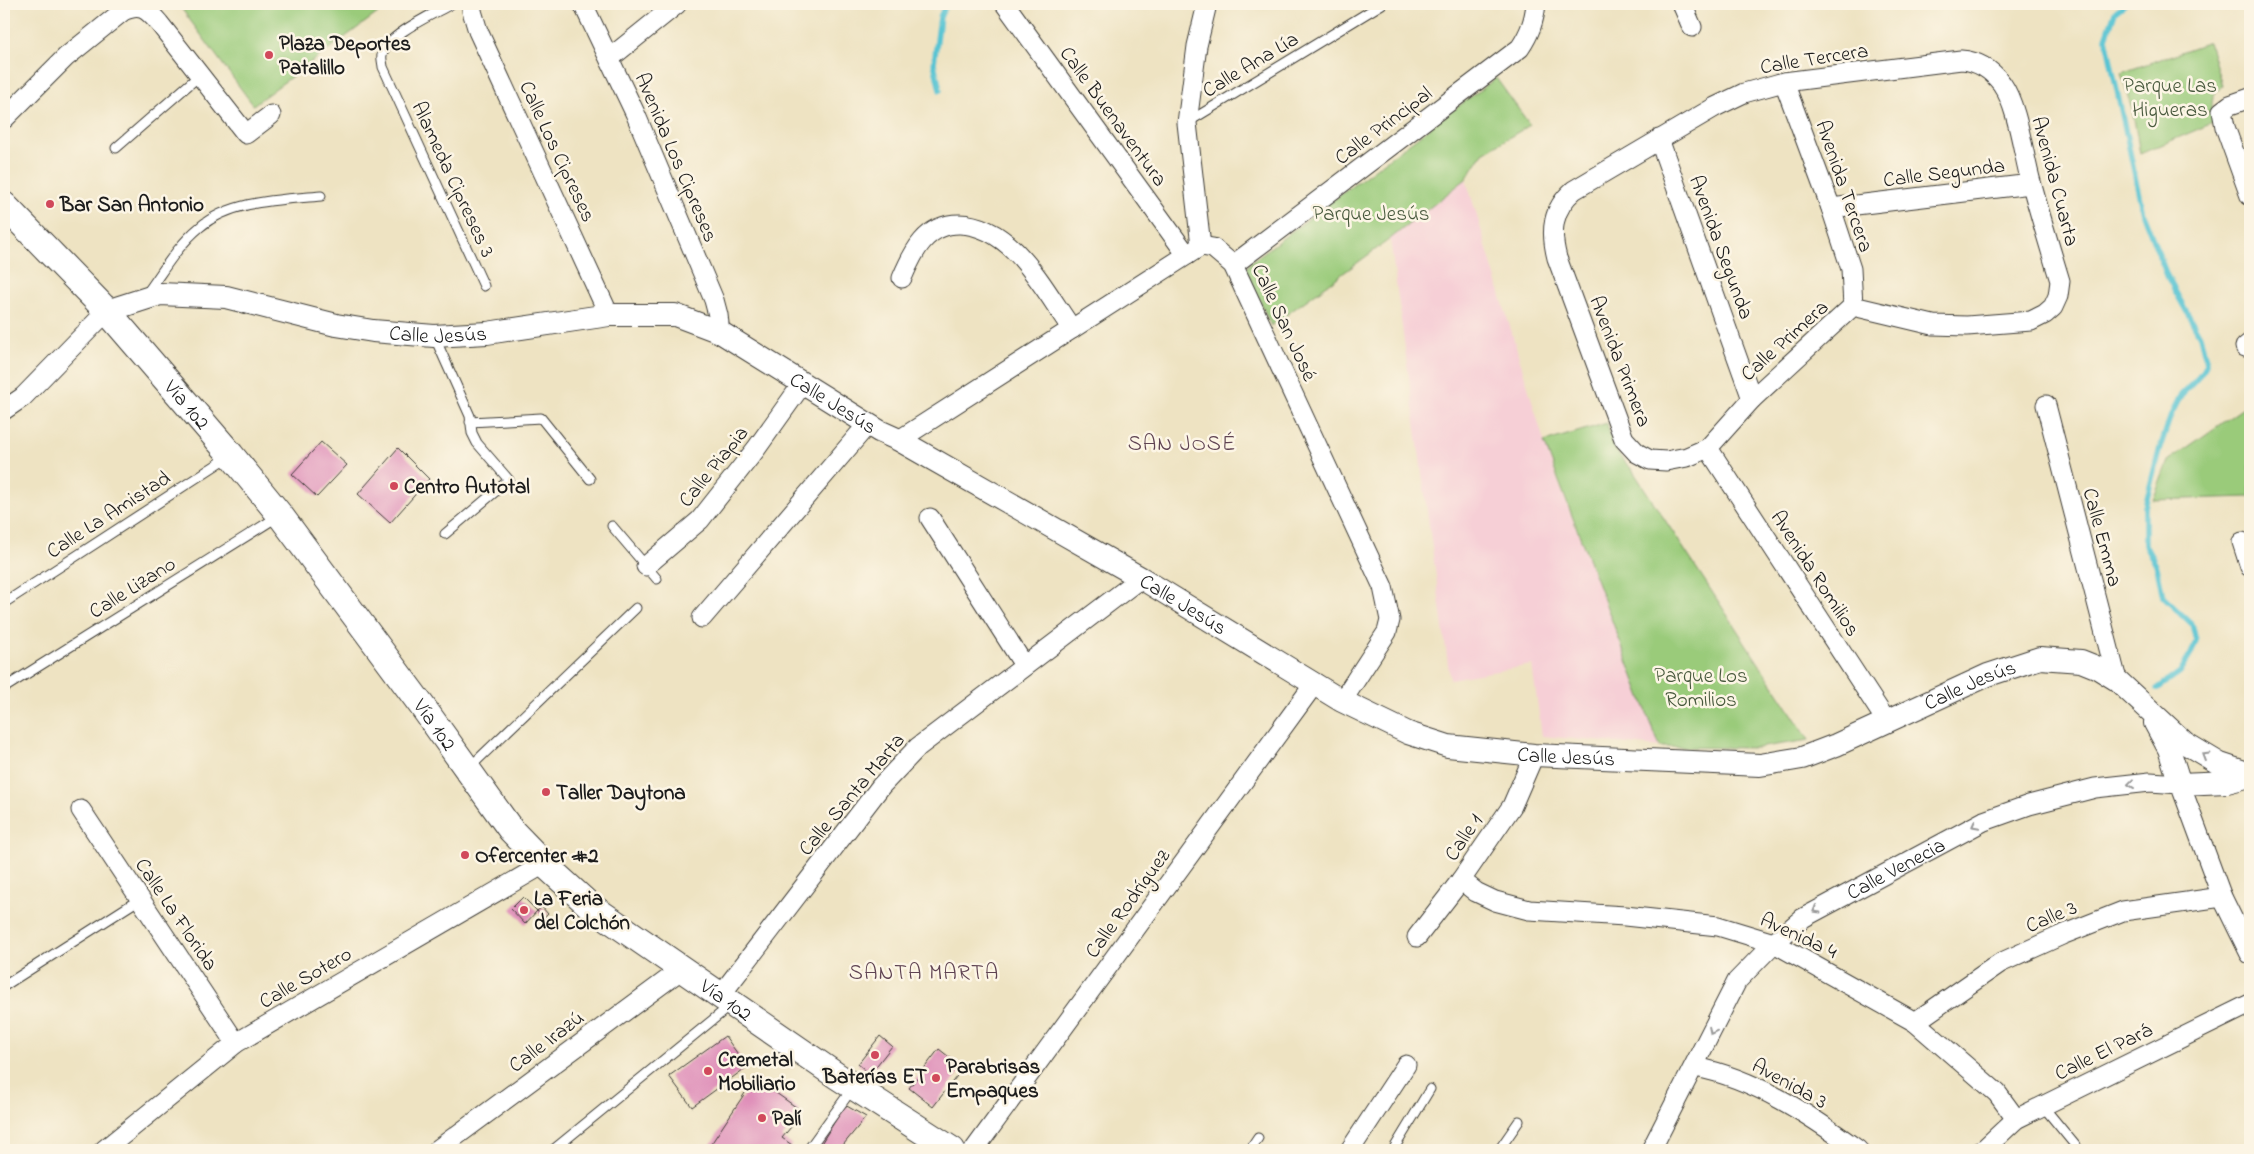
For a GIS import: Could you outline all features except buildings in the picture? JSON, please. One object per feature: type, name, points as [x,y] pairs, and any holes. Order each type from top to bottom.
[{"type":"main road","name":"Vía 102","points":[[4,205],[107,311],[231,455],[280,516],[468,769],[511,830],[544,864],[589,905],[853,1087],[952,1150]]},
{"type":"street","name":"Calle Los Cipreses","points":[[472,4],[472,11],[478,31],[609,314]]},
{"type":"street","name":"Avenida Los Cipreses","points":[[583,4],[610,58],[714,300],[720,332]]},
{"type":"street","points":[[610,58],[677,4]]},
{"type":"street","name":"Calle Buenaventura","points":[[1005,4],[1194,251]]},
{"type":"street","points":[[899,440],[1194,251],[1187,123],[1197,46],[1207,4]]},
{"type":"street","name":"Calle Principal","points":[[1233,265],[1520,48],[1529,35],[1536,4]]},
{"type":"street","points":[[1682,4],[1692,26]]},
{"type":"street","points":[[4,119],[66,57],[123,11],[133,6],[142,7],[150,13],[246,134],[271,115]]},
{"type":"street","name":"Calle Tercera","points":[[1557,210],[1565,198],[1574,190],[1715,107],[1744,93],[1784,82],[1961,60],[1975,61],[1991,71]]},
{"type":"street","name":"Avenida Cuarta","points":[[1991,71],[2002,84],[2011,102],[2031,184],[2060,281],[2058,296],[2052,307]]},
{"type":"street","name":"Avenida Tercera","points":[[1784,82],[1832,208],[1851,270],[1853,306]]},
{"type":"street","points":[[2250,98],[2230,106],[2222,112],[2225,127],[2250,196]]},
{"type":"street","name":"Avenida Segunda","points":[[1659,139],[1752,399]]},
{"type":"street","name":"Calle Segunda","points":[[1832,208],[2031,184]]},
{"type":"street","name":"Avenida Primera","points":[[1557,210],[1553,240],[1557,258],[1624,439],[1637,453],[1650,460],[1666,461],[1687,457],[1708,448]]},
{"type":"street","points":[[902,278],[912,256],[923,239],[936,229],[950,224],[959,224],[988,230],[1006,242],[1022,259],[1072,329]]},
{"type":"street","name":"Calle San José","points":[[1194,251],[1213,248],[1233,265],[1383,586],[1390,620],[1387,632],[1342,701]]},
{"type":"street","name":"Calle Jesús","points":[[107,311],[160,294],[226,297],[336,325],[373,331],[434,336],[487,333],[609,314],[675,315],[720,332],[868,424],[1141,578],[1342,701],[1408,733],[1448,746],[1534,755],[1760,765],[1802,758],[1887,722],[1988,675],[2040,658],[2081,661],[2118,680],[2185,743],[2220,764],[2250,775]]},
{"type":"street","name":"Calle Primera","points":[[1708,448],[1752,399],[1853,306],[1933,325],[1967,326],[2031,321],[2045,314],[2052,307]]},
{"type":"street","points":[[4,410],[23,397],[107,311]]},
{"type":"street","name":"Calle Piapia","points":[[651,572],[700,520],[756,449],[803,383]]},
{"type":"street","name":"Calle Emma","points":[[2046,405],[2118,680]]},
{"type":"street","points":[[702,618],[868,424]]},
{"type":"street","name":"Avenida Romilios","points":[[1708,448],[1887,722]]},
{"type":"street","points":[[930,518],[1024,665]]},
{"type":"street","points":[[2242,542],[2250,567]]},
{"type":"street","name":"Calle Santa Marta","points":[[726,1000],[881,786],[918,746],[1141,578]]},
{"type":"street","name":"Calle Rodríguez","points":[[974,1150],[1315,683]]},
{"type":"street","points":[[2146,707],[2169,750],[2222,897],[2250,954]]},
{"type":"street","name":"Calle 1","points":[[1417,937],[1461,880],[1512,806],[1534,755]]},
{"type":"street","name":"Calle Jesús","points":[[2180,784],[2227,782],[2250,775]]},
{"type":"street","name":"Calle Venecia","points":[[1652,1150],[1737,981],[1774,943],[1803,918],[1984,821],[2029,805],[2095,788],[2150,782],[2180,784]]},
{"type":"street","name":"Calle La Florida","points":[[80,810],[236,1043]]},
{"type":"street","name":"Calle Sotero","points":[[104,1150],[236,1043],[544,864]]},
{"type":"street","name":"Avenida 4","points":[[1461,880],[1476,892],[1495,902],[1528,910],[1625,916],[1718,926],[1774,943],[1915,1022],[1997,1093],[2016,1119]]},
{"type":"street","name":"Calle 3","points":[[1915,1022],[2000,963],[2062,935],[2123,911],[2222,897]]},
{"type":"street","name":"Calle Irazú","points":[[438,1150],[682,969]]},
{"type":"street","name":"Calle El Pará","points":[[1983,1150],[2016,1119],[2250,1004]]},
{"type":"street","points":[[1350,1150],[1406,1065]]},
{"type":"street","name":"Avenida 3","points":[[1695,1067],[1719,1072],[1757,1089],[1824,1126],[1858,1150]]},
{"type":"lane","name":"Alameda Cipreses 3","points":[[451,4],[392,40],[382,55],[383,67],[484,286]]},
{"type":"lane","name":"Calle Ana Lía","points":[[1187,123],[1382,4]]},
{"type":"lane","points":[[116,148],[200,75]]},
{"type":"lane","points":[[142,300],[174,255],[200,227],[224,212],[264,202],[321,196]]},
{"type":"lane","points":[[434,336],[470,416],[472,433],[477,444],[509,480],[445,534]]},
{"type":"lane","points":[[470,422],[541,418],[590,479]]},
{"type":"lane","name":"Calle La Amistad","points":[[4,603],[231,455]]},
{"type":"lane","name":"Calle Lizano","points":[[4,688],[280,516]]},
{"type":"lane","points":[[612,526],[651,572]]},
{"type":"lane","points":[[468,769],[636,608]]},
{"type":"lane","points":[[4,986],[140,899]]},
{"type":"lane","points":[[553,1150],[726,1000]]},
{"type":"lane","points":[[808,1150],[853,1087]]},
{"type":"lane","points":[[1393,1150],[1430,1089]]},
{"type":"lane","points":[[2042,1105],[2079,1150]]},
{"type":"lane","points":[[1499,1150],[1519,1120]]},
{"type":"lane","points":[[1250,1150],[1258,1138]]},
{"type":"shaded area","points":[[1466,179],[1550,461],[1660,747],[1542,736],[1532,665],[1450,679],[1390,239]]},
{"type":"green space","name":"Plaza Deportes Patalillo","points":[[178,4],[390,4],[253,105]]},
{"type":"green space","name":"Parque Las Higueras","points":[[2209,42],[2222,86],[2215,94],[2212,103],[2215,122],[2140,154],[2133,113],[2121,73]]},
{"type":"green space","name":"Parque Jesús","points":[[1496,78],[1530,125],[1483,153],[1466,179],[1390,239],[1271,326],[1246,269],[1251,262]]},
{"type":"green space","points":[[2250,403],[2250,497],[2153,500],[2168,461]]},
{"type":"green space","name":"Parque Los Romilios","points":[[1607,423],[1618,453],[1631,468],[1809,740],[1757,748],[1660,747],[1544,442]]},
{"type":"waterway","points":[[940,90],[934,63],[940,17],[946,4]]},
{"type":"waterway","points":[[2125,4],[2115,12],[2106,38],[2143,214],[2168,278],[2200,336],[2207,364],[2196,380],[2181,395],[2171,415],[2158,454],[2145,507],[2145,545],[2157,567],[2163,597],[2192,624],[2196,641],[2191,654],[2180,672],[2157,689]]},
{"type":"place","name":"Plaza Deportes Patalillo","points":[[269,55]]},
{"type":"place","name":"Bar San Antonio","points":[[50,204]]},
{"type":"place","name":"Centro Autotal","points":[[394,486]]},
{"type":"place","name":"Taller Daytona","points":[[546,792]]},
{"type":"place","name":"Ofercenter #2","points":[[465,855]]},
{"type":"place","name":"La Feria del Colchón","points":[[524,910]]},
{"type":"place","name":"Baterías ET","points":[[875,1055]]},
{"type":"place","name":"Cremetal Mobiliario","points":[[708,1071]]},
{"type":"place","name":"Parabrisas Empaques","points":[[936,1078]]},
{"type":"place","name":"Palí","points":[[762,1118]]},
{"type":"district","name":"SAN JOSÉ","points":[[1182,442]]},
{"type":"district","name":"SANTA MARTA","points":[[924,971]]}]
